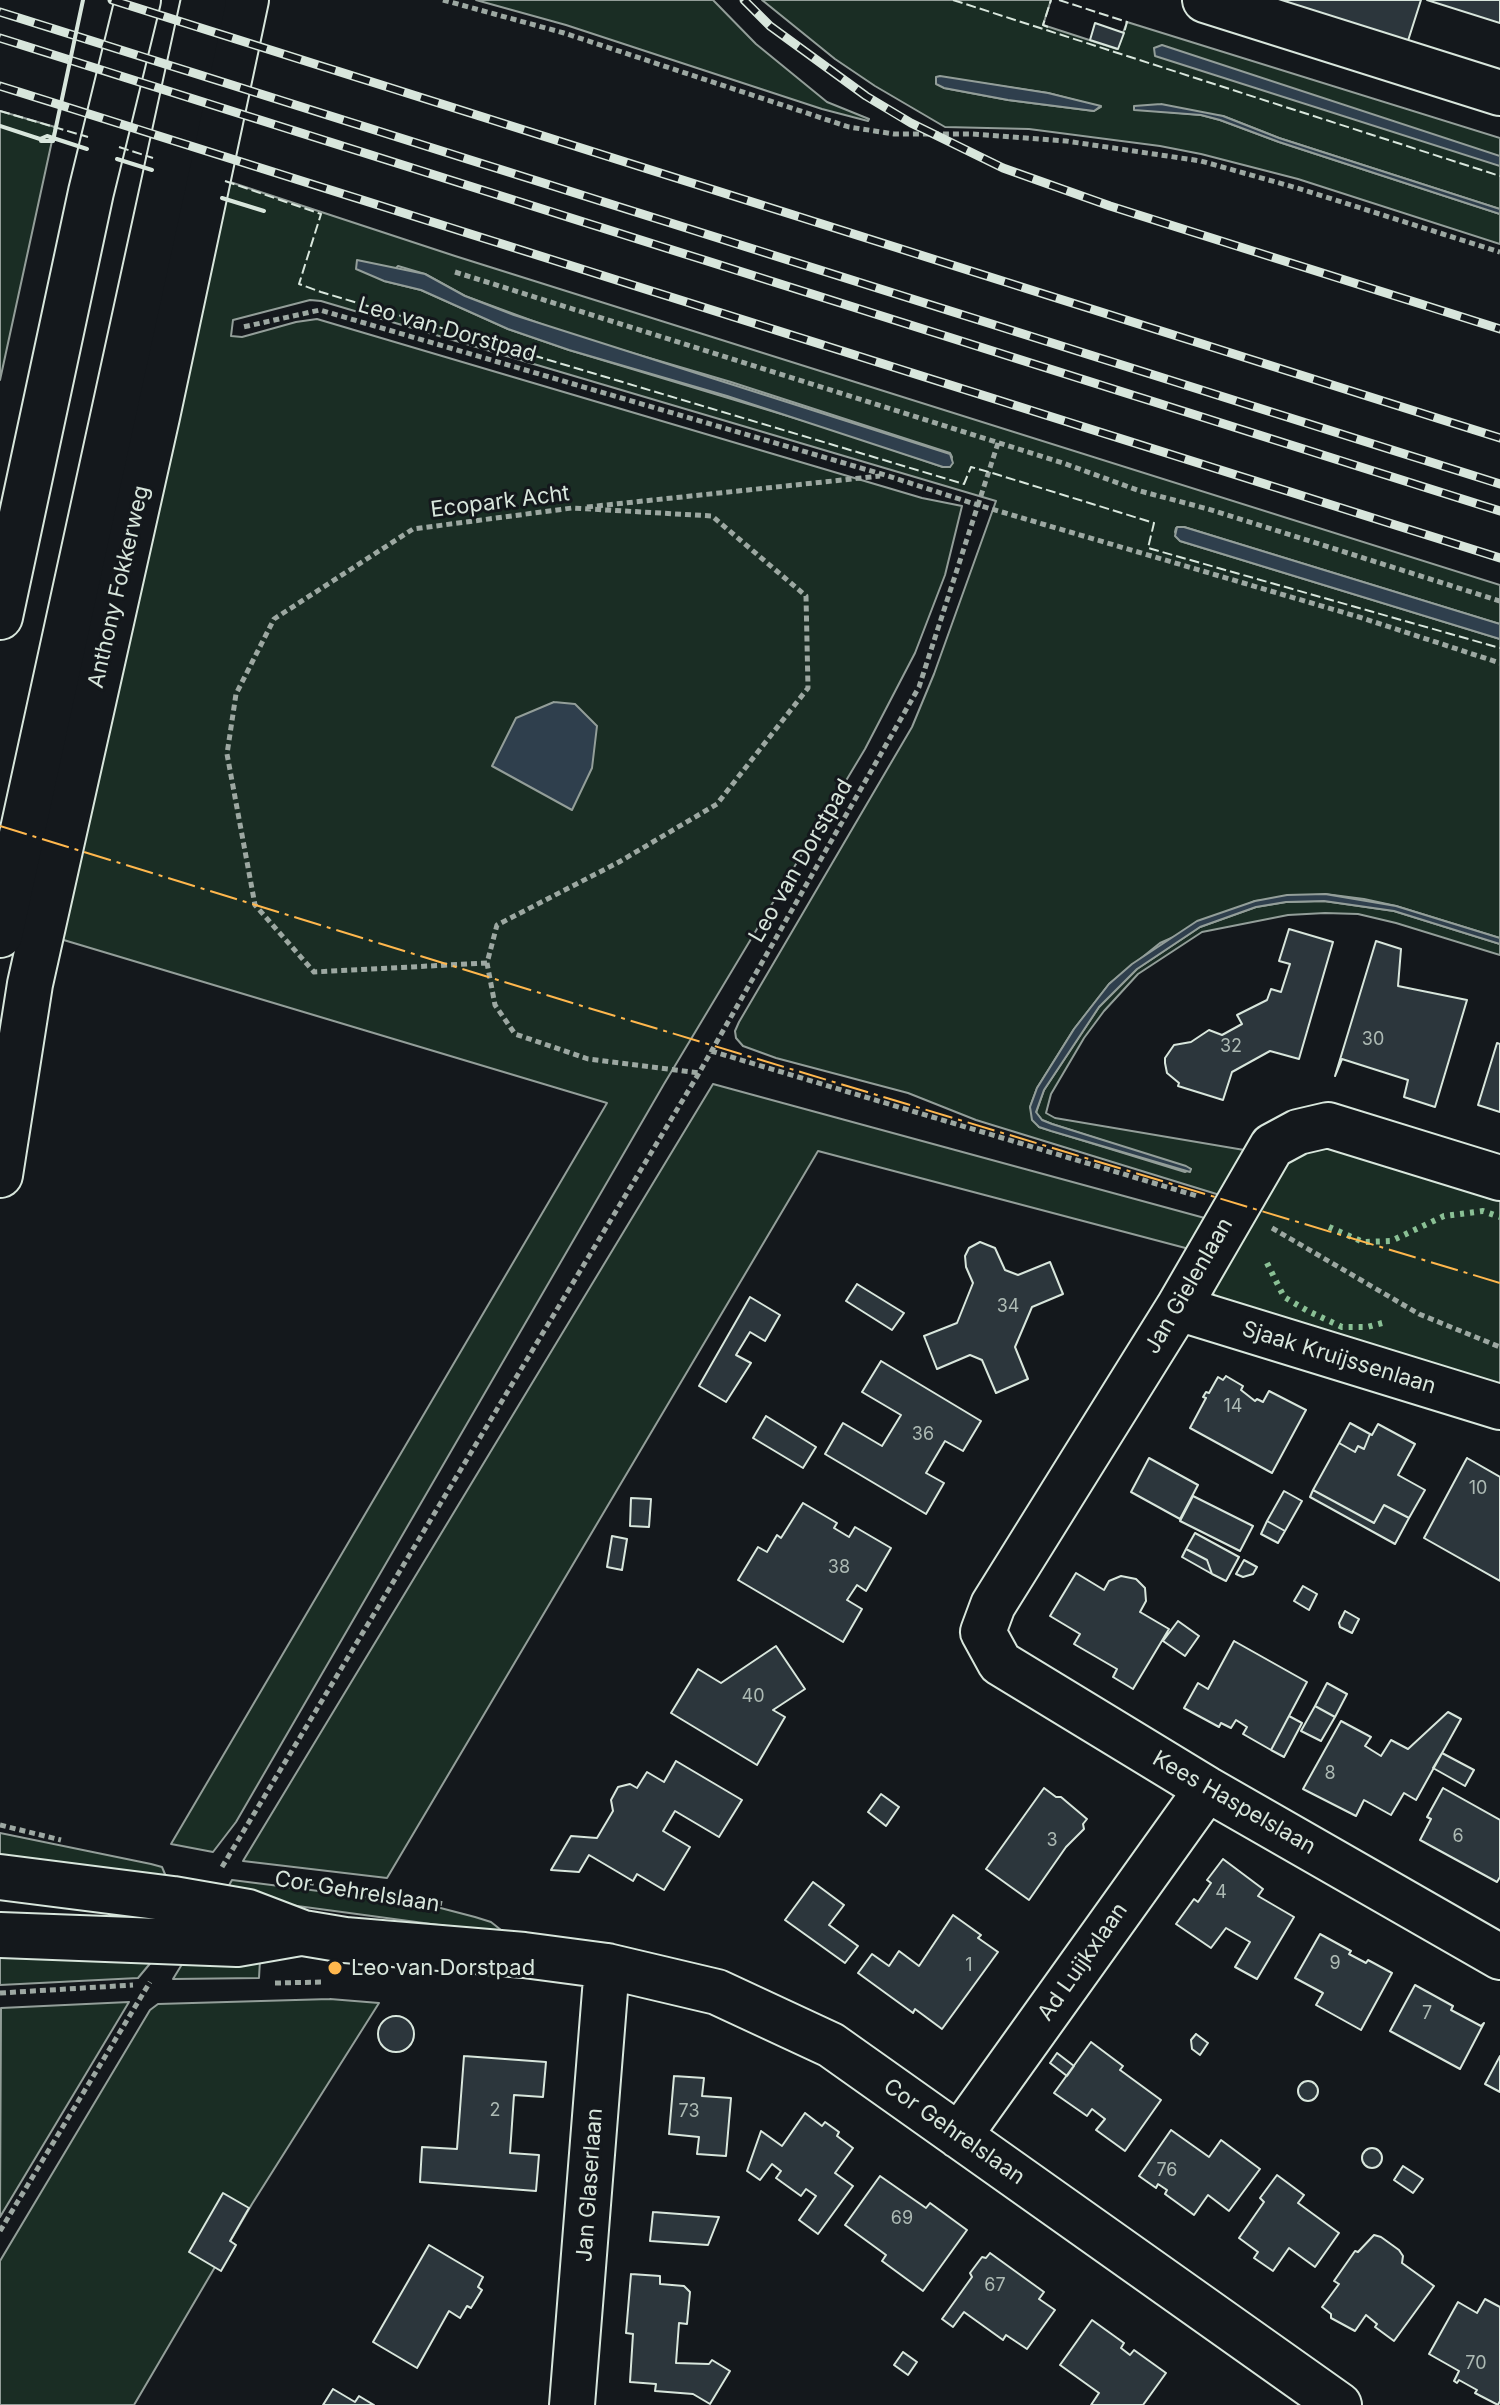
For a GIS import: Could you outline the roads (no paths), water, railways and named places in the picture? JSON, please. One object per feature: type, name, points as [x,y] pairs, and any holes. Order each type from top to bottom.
[{"type":"street","points":[[0,617],[91,192],[138,0]]},
{"type":"street","name":"Anthony Fokkerweg","points":[[0,935],[204,0]]},
{"type":"street","name":"Anthony Fokkerweg","points":[[0,1175],[30,984],[157,417],[246,0]]},
{"type":"street","points":[[1205,0],[1500,93]]},
{"type":"street","name":"Jan Gielenlaan","points":[[983,1632],[993,1605],[1178,1308],[1272,1146],[1298,1132],[1328,1125],[1500,1178]]},
{"type":"street","name":"Sjaak Kruijssenlaan","points":[[1178,1308],[1500,1407]]},
{"type":"street","name":"Kees Haspelslaan","points":[[983,1632],[1000,1663],[1207,1789],[1500,1957]]},
{"type":"street","name":"Ad Luijkxlaan","points":[[959,2136],[1207,1789]]},
{"type":"street","name":"Cor Gehrelslaan","points":[[0,1877],[248,1912],[303,1933],[345,1940],[524,1955],[607,1966],[717,1992],[831,2045],[1339,2405]]},
{"type":"street","name":"Cor Gehrelslaan","points":[[0,1935],[237,1944],[303,1933]]},
{"type":"street","name":"Jan Glaserlaan","points":[[572,2405],[607,1966]]},
{"type":"water","points":[[1162,45],[1500,156],[1500,166],[1155,56],[1154,48]]},
{"type":"water","points":[[936,77],[1048,93],[1101,106],[1094,111],[1008,100],[944,88],[936,84]]},
{"type":"water","points":[[1161,104],[1223,116],[1279,138],[1500,209],[1500,214],[1220,120],[1201,115],[1134,110],[1134,106]]},
{"type":"water","points":[[357,260],[425,274],[465,296],[514,315],[950,454],[953,463],[950,467],[943,467],[727,396],[569,350],[508,329],[421,290],[384,281],[356,269]]},
{"type":"water","points":[[1177,527],[1500,624],[1500,639],[1180,541],[1175,536]]},
{"type":"water","points":[[554,702],[575,704],[597,726],[592,768],[572,810],[492,766],[516,718]]},
{"type":"water","points":[[1325,894],[1396,906],[1500,938],[1500,944],[1394,911],[1324,901],[1256,907],[1200,927],[1137,969],[1099,1007],[1044,1090],[1036,1112],[1042,1120],[1052,1124],[1186,1166],[1191,1169],[1190,1172],[1051,1131],[1039,1127],[1032,1120],[1030,1107],[1037,1088],[1074,1029],[1109,984],[1132,964],[1197,921],[1255,901],[1287,895]]},
{"type":"railway","points":[[112,0],[1500,438]]},
{"type":"railway","points":[[744,0],[770,26],[866,96],[911,123],[1003,168],[1110,206],[1500,329]]},
{"type":"railway","points":[[0,12],[1500,484]]},
{"type":"railway","points":[[0,38],[1500,511]]},
{"type":"railway","points":[[0,86],[1500,558]]},
{"type":"place","name":"Leo van Dorstpad","points":[[335,1968]]}]
